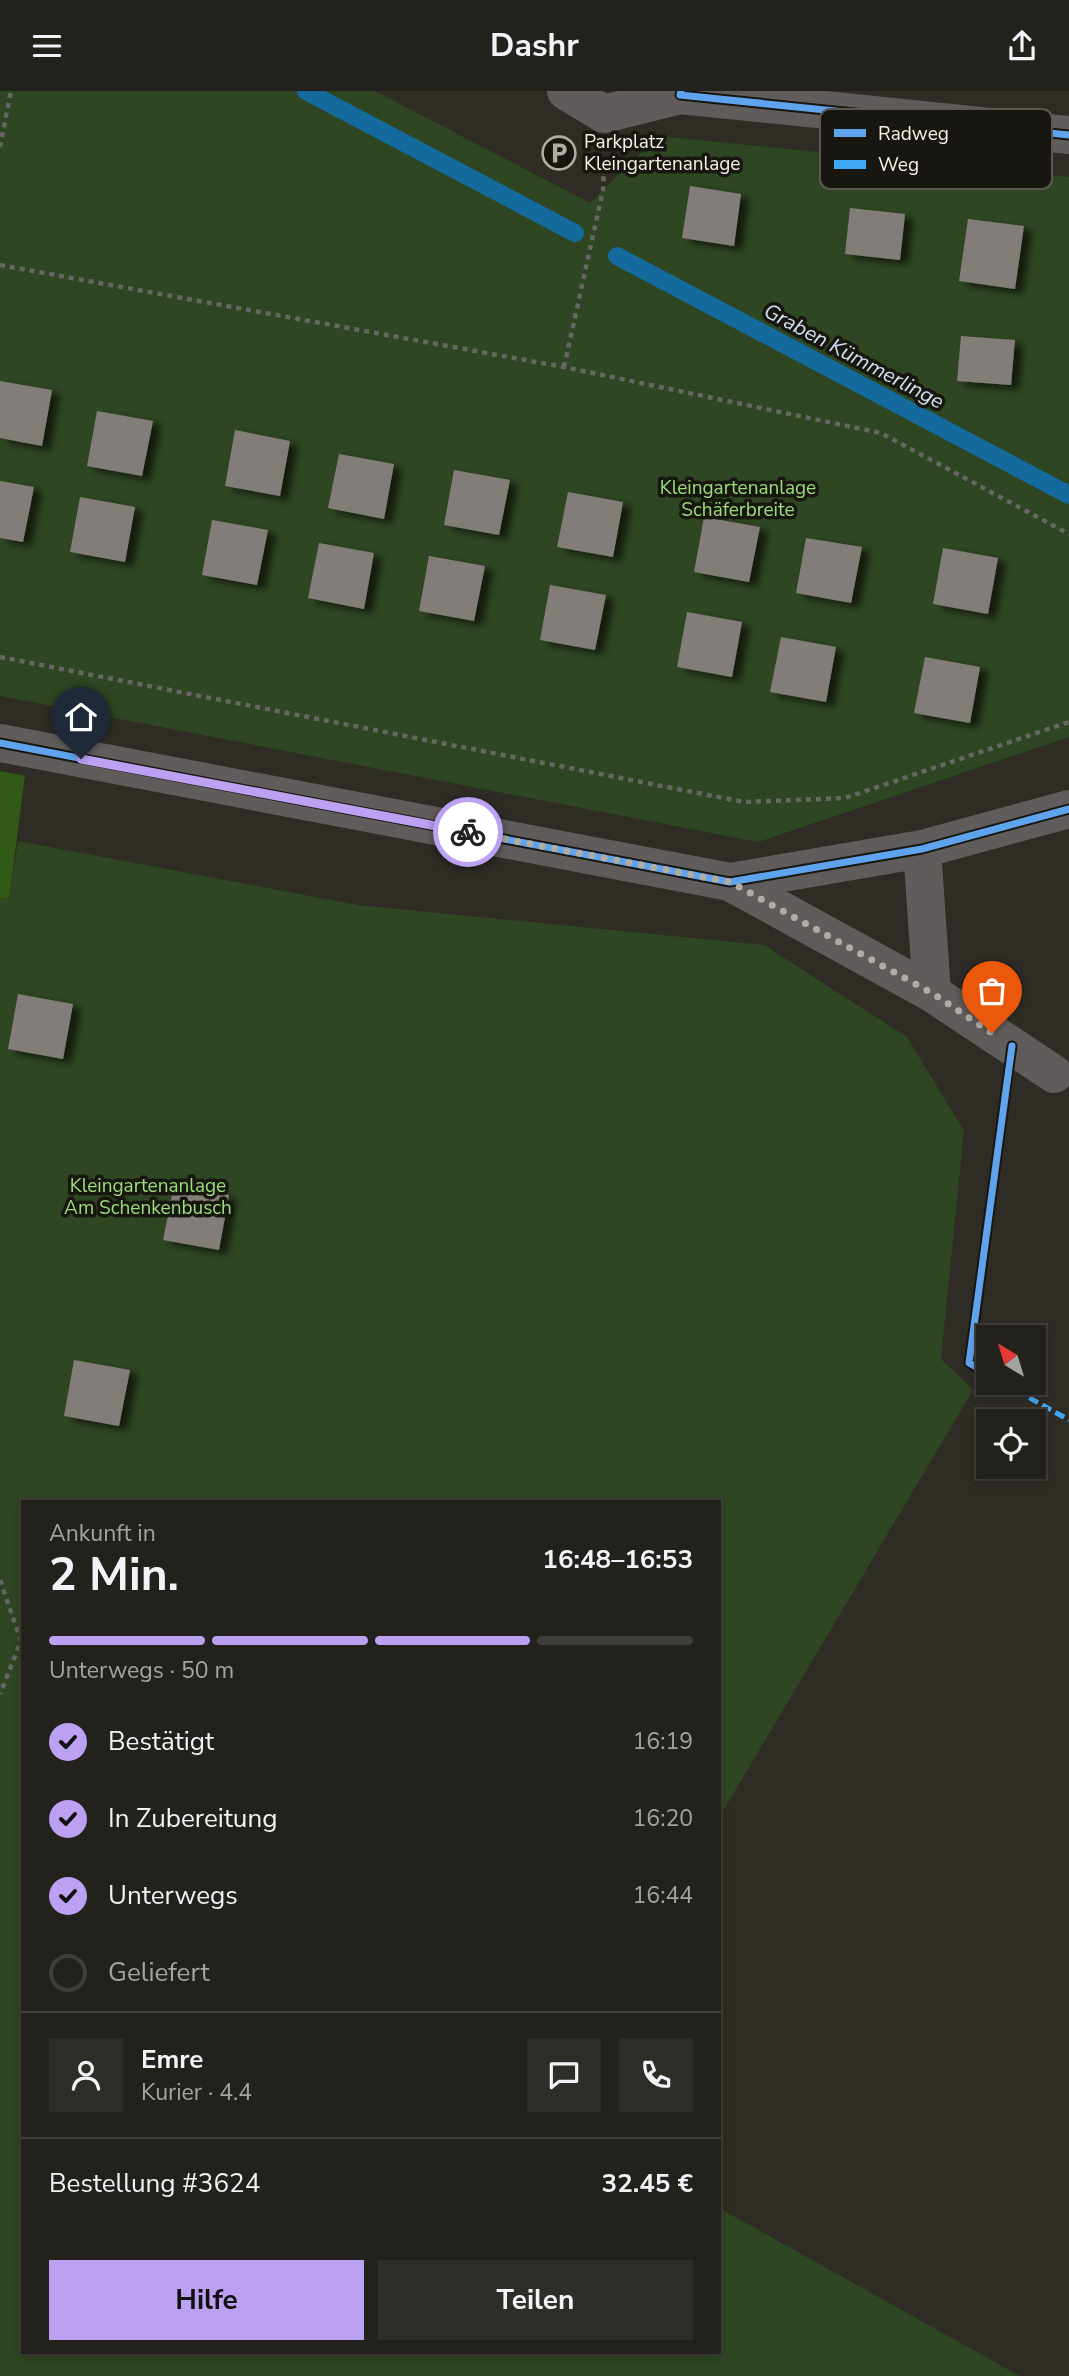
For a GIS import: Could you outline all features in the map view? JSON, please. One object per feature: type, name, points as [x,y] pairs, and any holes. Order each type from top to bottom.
[{"type":"street","points":[[566,91],[604,114],[680,93],[828,109]]},
{"type":"street","points":[[0,743],[730,882],[932,993],[1054,1074]]},
{"type":"street","points":[[730,882],[922,849],[1069,809]]},
{"type":"street","points":[[922,849],[932,993]]},
{"type":"path","points":[[0,147],[11,91]]},
{"type":"path","points":[[564,367],[603,190],[604,114]]},
{"type":"path","points":[[0,265],[564,367],[881,433],[1069,534]]},
{"type":"path","points":[[0,657],[744,802],[845,798],[1069,722]]},
{"type":"path","points":[[0,1580],[21,1641],[0,1694]]},
{"type":"green space","name":"Kleingartenanlage Schäferbreite","points":[[0,91],[375,91],[590,203],[658,136],[820,152],[820,189],[1052,189],[1052,175],[1069,177],[1069,737],[758,842],[0,696]]},
{"type":"green space","points":[[0,771],[25,776],[9,899],[0,898]]},
{"type":"green space","name":"Kleingartenanlage Am Schenkenbusch","points":[[18,841],[358,905],[764,945],[907,1037],[964,1131],[941,1359],[973,1390],[721,1815],[721,1500],[21,1500],[21,2354],[721,2354],[721,2209],[1020,2376],[0,2376],[0,898],[9,899]]},
{"type":"building","points":[[690,186],[741,194],[734,246],[682,238]]},
{"type":"building","points":[[850,208],[905,214],[900,260],[845,254]]},
{"type":"building","points":[[968,219],[1024,226],[1015,289],[959,281]]},
{"type":"building","points":[[961,336],[1015,340],[1011,385],[957,381]]},
{"type":"building","points":[[0,381],[52,390],[42,446],[0,438]]},
{"type":"building","points":[[97,411],[153,421],[142,476],[87,466]]},
{"type":"building","points":[[235,430],[290,441],[280,496],[225,486]]},
{"type":"building","points":[[339,454],[394,464],[384,519],[328,508]]},
{"type":"building","points":[[454,470],[510,480],[499,535],[444,525]]},
{"type":"building","points":[[0,481],[34,487],[23,542],[0,538]]},
{"type":"building","points":[[568,492],[623,502],[613,557],[557,547]]},
{"type":"building","points":[[80,497],[135,507],[125,562],[70,552]]},
{"type":"building","points":[[704,517],[760,527],[749,582],[694,572]]},
{"type":"building","points":[[212,520],[268,530],[257,585],[202,575]]},
{"type":"building","points":[[806,538],[862,547],[851,603],[796,593]]},
{"type":"building","points":[[319,543],[374,553],[364,609],[308,598]]},
{"type":"building","points":[[943,548],[998,558],[988,614],[933,604]]},
{"type":"building","points":[[429,556],[485,566],[474,621],[419,611]]},
{"type":"building","points":[[550,585],[606,595],[595,650],[540,640]]},
{"type":"building","points":[[687,612],[742,622],[732,677],[677,667]]},
{"type":"building","points":[[781,637],[836,647],[826,702],[770,692]]},
{"type":"building","points":[[925,657],[980,667],[970,723],[914,713]]},
{"type":"building","points":[[18,994],[73,1004],[63,1059],[8,1049]]},
{"type":"building","points":[[174,1185],[229,1195],[219,1250],[163,1240]]},
{"type":"building","points":[[74,1360],[130,1370],[119,1426],[64,1416]]},
{"type":"waterway","name":"Graben Kümmerlinge","points":[[306,91],[575,233]]},
{"type":"waterway","name":"Graben Kümmerlinge","points":[[617,256],[1069,495]]},
{"type":"marked path","points":[[1024,1395],[1069,1420]]},
{"type":"cycle path","points":[[681,91],[680,95],[820,109]]},
{"type":"cycle path","points":[[1052,133],[1069,135]]},
{"type":"cycle path","points":[[0,743],[730,882],[922,849],[1069,809]]},
{"type":"cycle path","points":[[976,1367],[969,1363],[1012,1046]]},
{"type":"way so far","points":[[468,832],[730,882],[932,993],[992,1033]]},
{"type":"place","name":"Parkplatz Kleingartenanlage","points":[[559,153]]},
{"type":"route","points":[[81,759],[468,832]]}]
